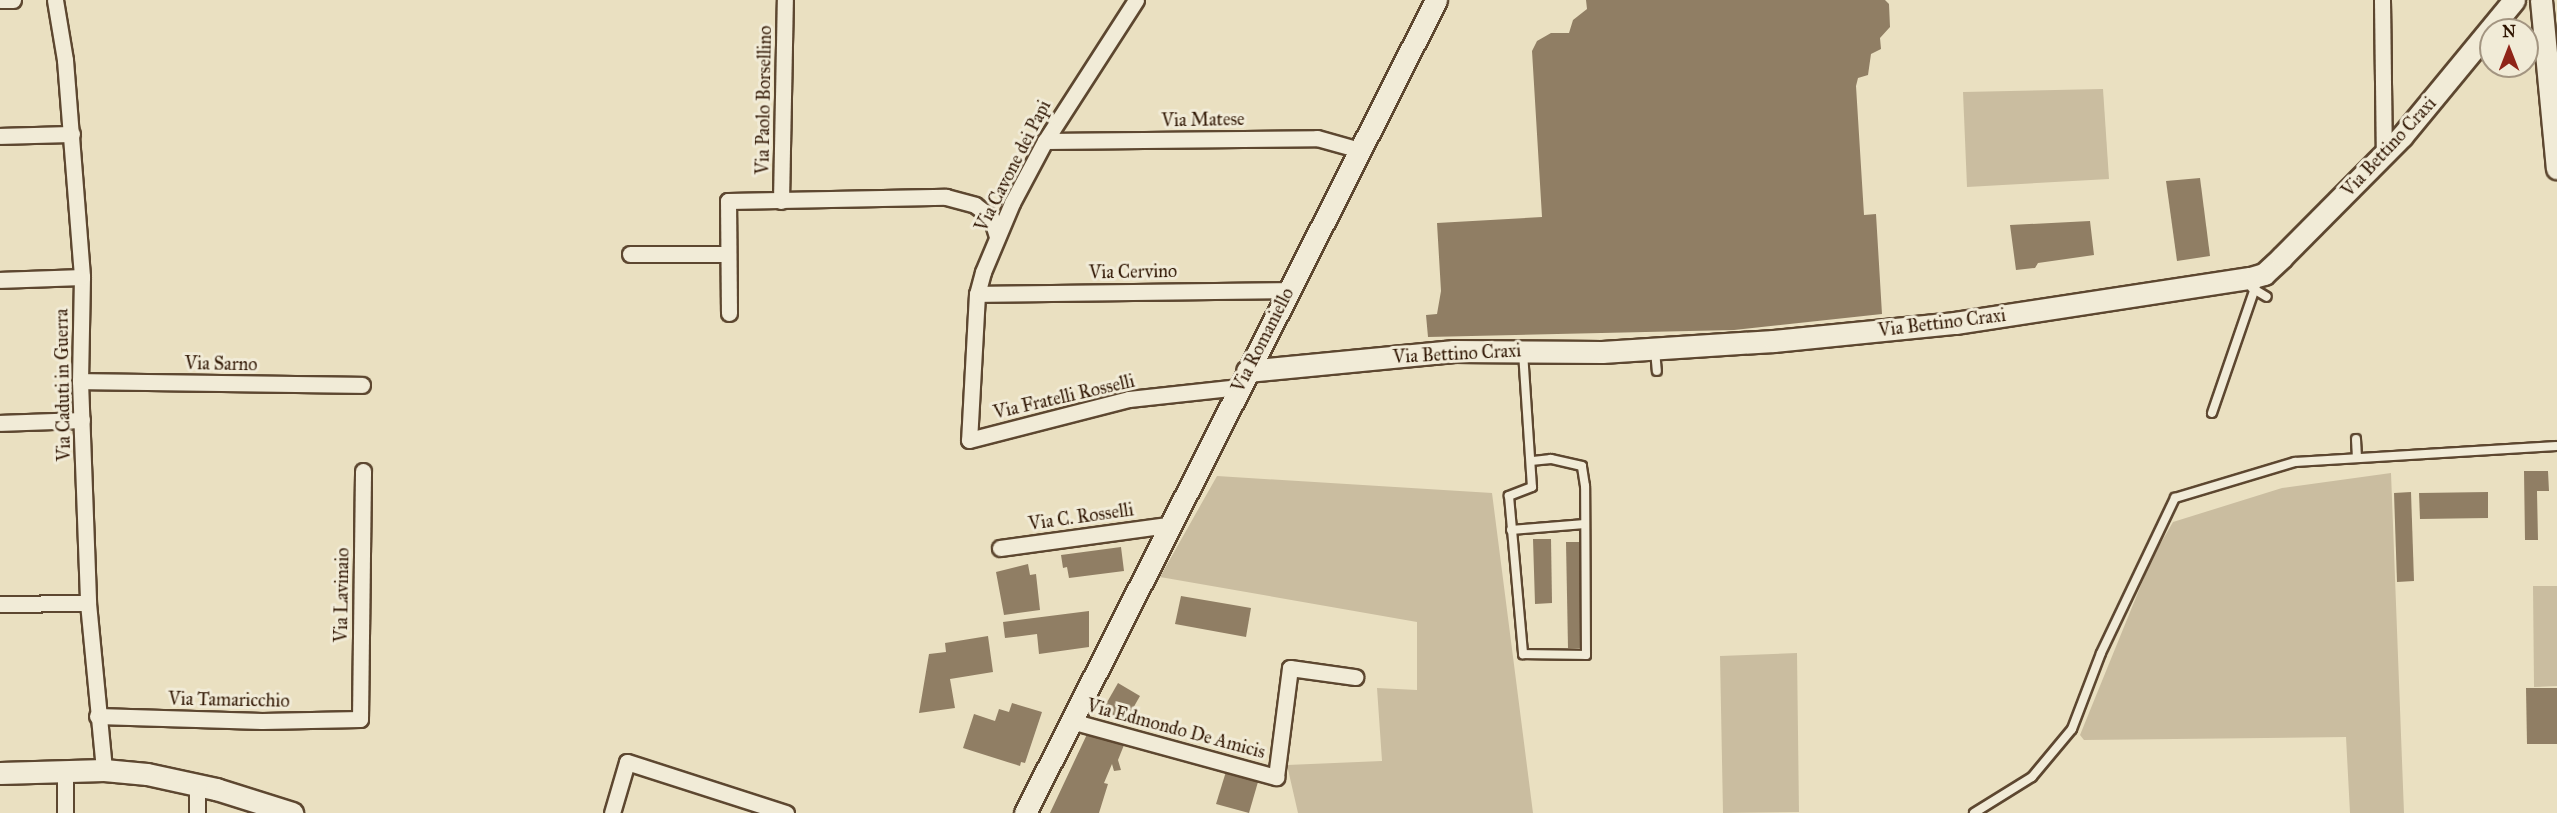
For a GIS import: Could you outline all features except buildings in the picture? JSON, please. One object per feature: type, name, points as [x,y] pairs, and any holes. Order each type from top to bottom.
[{"type":"street","points":[[0,0],[13,0]]},
{"type":"street","name":"Via Caduti in Guerra","points":[[56,0],[72,134],[82,277],[80,381],[88,603],[97,716],[104,770]]},
{"type":"street","name":"Via Paolo Borsellino","points":[[781,201],[786,0]]},
{"type":"street","name":"Via Cavone dei Papi","points":[[969,440],[977,294],[996,237],[1045,141],[1136,0]]},
{"type":"street","name":"Via Romaniello","points":[[1025,813],[1167,525],[1436,0]]},
{"type":"street","points":[[2382,0],[2384,154]]},
{"type":"street","name":"Via Bettino Craxi","points":[[2502,18],[2514,0]]},
{"type":"street","points":[[2541,0],[2557,168]]},
{"type":"street","name":"Via Bettino Craxi","points":[[1243,379],[1454,351],[1655,349],[1945,327],[2258,281],[2384,154],[2479,51]]},
{"type":"street","points":[[2539,68],[2547,76]]},
{"type":"street","points":[[0,136],[72,134]]},
{"type":"street","name":"Via Matese","points":[[1045,141],[1317,138],[1360,150]]},
{"type":"street","name":"Via Paolo Borsellino","points":[[729,313],[728,201],[946,197],[975,205],[991,217],[996,237]]},
{"type":"street","points":[[630,254],[728,254]]},
{"type":"street","points":[[0,280],[82,277]]},
{"type":"street","name":"Via Cervino","points":[[977,294],[1289,290]]},
{"type":"street","name":"Via Fratelli Rosselli","points":[[969,440],[1129,399],[1243,379]]},
{"type":"street","name":"Via Sarno","points":[[80,381],[362,385]]},
{"type":"street","points":[[0,423],[82,420]]},
{"type":"street","name":"Via Lavinaio","points":[[360,719],[363,471]]},
{"type":"street","name":"Via C. Rosselli","points":[[1000,548],[1167,525]]},
{"type":"street","points":[[0,604],[88,603]]},
{"type":"street","name":"Via Edmondo De Amicis","points":[[1071,720],[1276,777],[1290,669],[1355,677]]},
{"type":"street","name":"Via Tamaricchio","points":[[97,716],[262,721],[360,719]]},
{"type":"street","points":[[612,813],[627,762],[786,813]]},
{"type":"street","points":[[0,773],[104,770],[147,774],[197,785],[292,813]]},
{"type":"street","points":[[65,772],[65,813]]},
{"type":"street","points":[[197,785],[197,813]]},
{"type":"lane","points":[[2258,281],[2267,297]]},
{"type":"lane","points":[[2212,413],[2258,281]]},
{"type":"lane","points":[[1655,349],[1657,371]]},
{"type":"lane","points":[[1522,351],[1533,461],[1532,487],[1509,496],[1523,654],[1586,655],[1582,466],[1551,459],[1533,461]]},
{"type":"lane","points":[[2356,440],[2357,456]]},
{"type":"lane","points":[[1974,813],[2032,777],[2072,729],[2145,554],[2175,498],[2295,462],[2357,456],[2557,446]]},
{"type":"lane","points":[[1511,530],[1585,524]]},
{"type":"shaded area","points":[[2103,89],[2109,179],[1967,187],[1963,92]]},
{"type":"shaded area","points":[[2391,473],[2404,813],[2350,813],[2346,737],[2084,740],[2080,735],[2152,558],[2173,522],[2282,488]]},
{"type":"shaded area","points":[[1217,476],[1492,493],[1533,813],[1298,813],[1287,765],[1382,761],[1377,688],[1417,690],[1417,622],[1160,577]]},
{"type":"shaded area","points":[[2533,586],[2557,586],[2557,686],[2534,687]]},
{"type":"shaded area","points":[[1797,653],[1799,812],[1723,813],[1720,656]]}]
